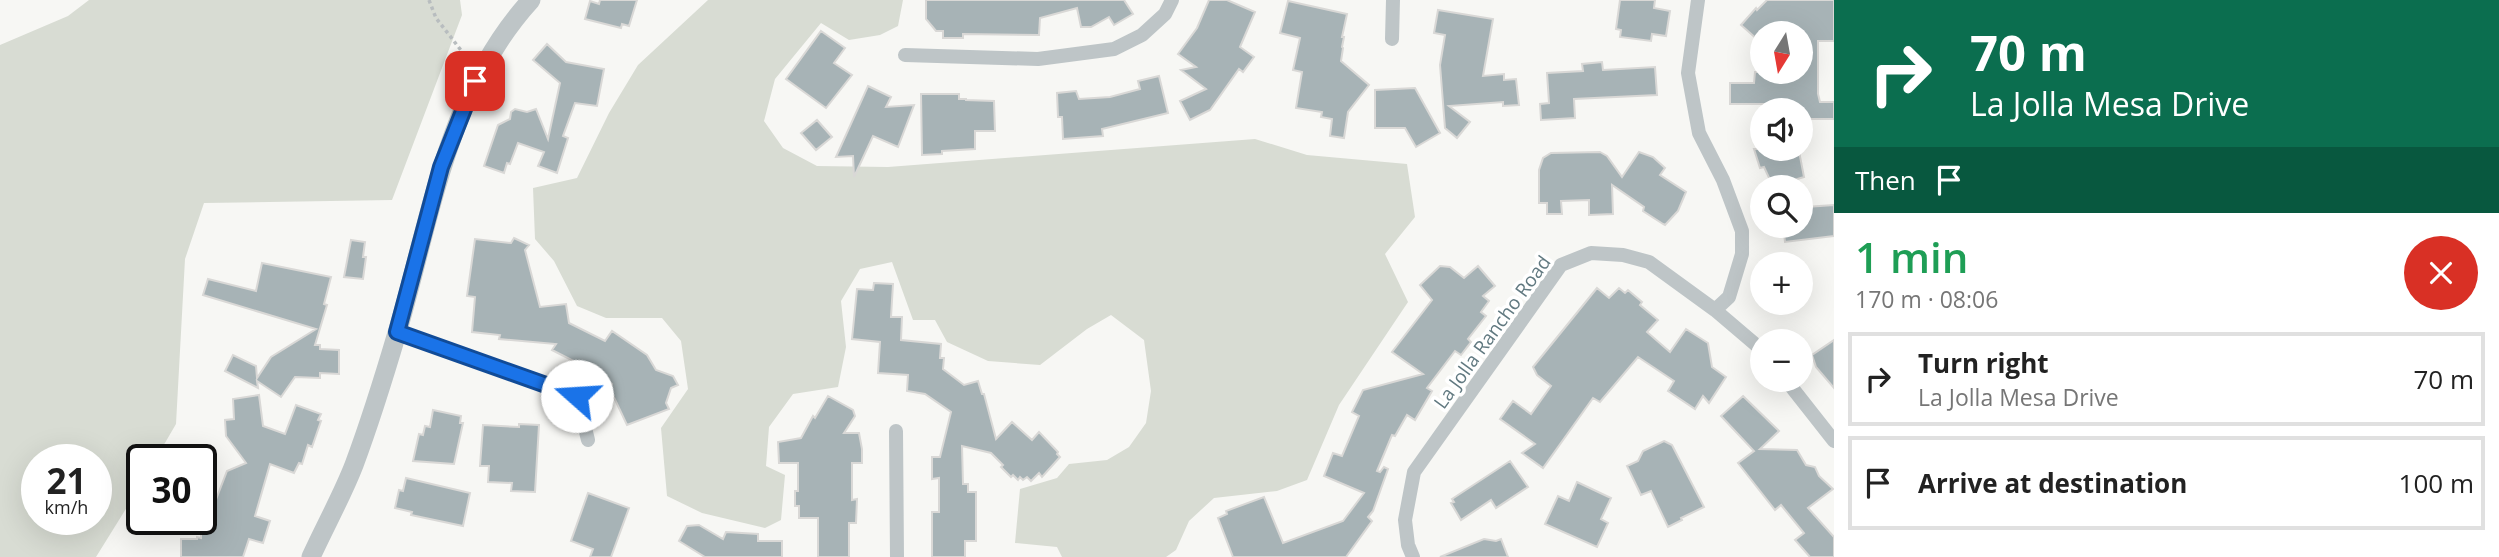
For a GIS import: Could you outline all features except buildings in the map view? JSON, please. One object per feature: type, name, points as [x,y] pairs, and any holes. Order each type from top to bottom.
[{"type":"street","points":[[312,557],[354,465],[397,332],[441,167],[480,74],[514,18],[531,0]]},
{"type":"street","points":[[905,55],[1038,59],[1114,49],[1142,35],[1165,14],[1171,0]]},
{"type":"street","points":[[1392,38],[1393,0]]},
{"type":"street","points":[[1698,0],[1688,73],[1699,133],[1723,180],[1742,230],[1742,254],[1730,297],[1715,310]]},
{"type":"street","name":"La Jolla Rancho Road","points":[[1413,557],[1408,545],[1405,520],[1414,472],[1561,265],[1591,253],[1623,255],[1649,262],[1715,310],[1750,340]]},
{"type":"street","points":[[397,332],[577,396],[588,440]]},
{"type":"street","points":[[1795,392],[1834,441]]},
{"type":"street","points":[[896,431],[897,557]]},
{"type":"path","points":[[429,0],[436,18],[480,74]]},
{"type":"shaded area","points":[[89,0],[460,0],[462,15],[392,200],[204,203],[185,259],[176,424],[164,444],[126,444],[126,509],[112,531],[112,444],[21,444],[21,535],[110,535],[96,557],[0,557],[0,45],[68,16]]},
{"type":"shaded area","points":[[708,0],[903,0],[898,26],[880,35],[849,40],[821,23],[775,79],[764,121],[783,148],[817,166],[888,167],[1255,139],[1307,155],[1407,164],[1415,217],[1385,254],[1408,302],[1339,405],[1307,480],[1277,491],[1214,498],[1189,521],[1176,550],[1166,557],[1062,557],[1057,547],[1015,543],[1020,489],[1057,478],[1069,464],[1107,460],[1129,447],[1146,423],[1151,391],[1144,340],[1111,315],[1087,329],[1040,365],[988,361],[947,342],[935,320],[913,320],[892,262],[860,269],[841,301],[846,347],[838,387],[793,394],[769,427],[766,466],[785,475],[781,520],[765,528],[702,513],[667,496],[661,428],[688,389],[681,341],[662,318],[606,318],[577,306],[554,261],[535,239],[533,188],[577,178],[609,113],[638,65]]},
{"type":"route","points":[[475,81],[441,167],[397,332],[577,396]]}]
